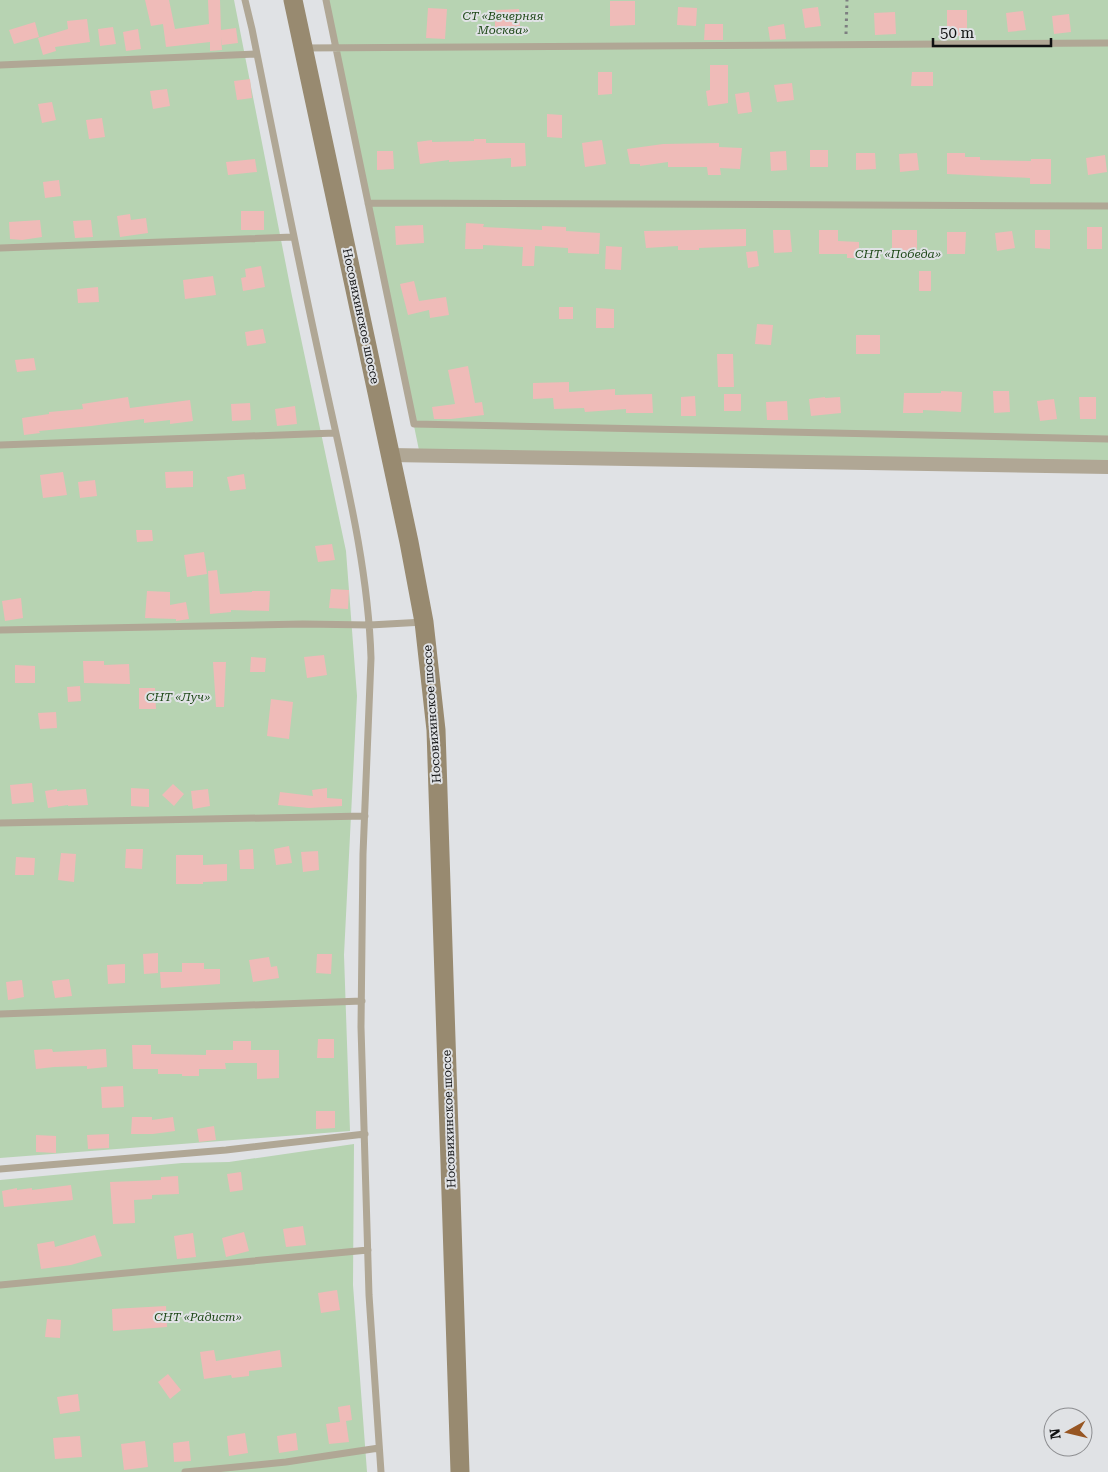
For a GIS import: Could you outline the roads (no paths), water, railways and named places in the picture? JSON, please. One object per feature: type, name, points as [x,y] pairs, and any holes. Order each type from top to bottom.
[{"type":"main road","name":"Носовихинское шоссе","points":[[293,0],[424,622],[436,730],[460,1472]]},
{"type":"street","points":[[390,454],[1108,467]]},
{"type":"lane","points":[[245,0],[293,237],[356,530],[370,625],[371,658],[365,816],[362,1001],[369,1294],[381,1472]]},
{"type":"lane","points":[[326,0],[414,424],[1108,439]]},
{"type":"lane","points":[[303,48],[1108,43]]},
{"type":"lane","points":[[0,65],[257,54]]},
{"type":"lane","points":[[368,203],[1108,206]]},
{"type":"lane","points":[[0,248],[293,237]]},
{"type":"lane","points":[[0,445],[335,433]]},
{"type":"lane","points":[[0,630],[303,624],[370,625],[424,622]]},
{"type":"lane","points":[[0,823],[365,816]]},
{"type":"lane","points":[[0,1014],[362,1001]]},
{"type":"lane","points":[[0,1169],[226,1150],[365,1134]]},
{"type":"lane","points":[[0,1285],[368,1250]]},
{"type":"lane","points":[[185,1472],[286,1462],[379,1448]]},
{"type":"park label","name":"СТ «Вечерняя Москва»","points":[[503,23]]},
{"type":"park label","name":"СНТ «Победа»","points":[[898,254]]},
{"type":"park label","name":"СНТ «Луч»","points":[[178,697]]},
{"type":"park label","name":"СНТ «Радист»","points":[[198,1317]]}]
